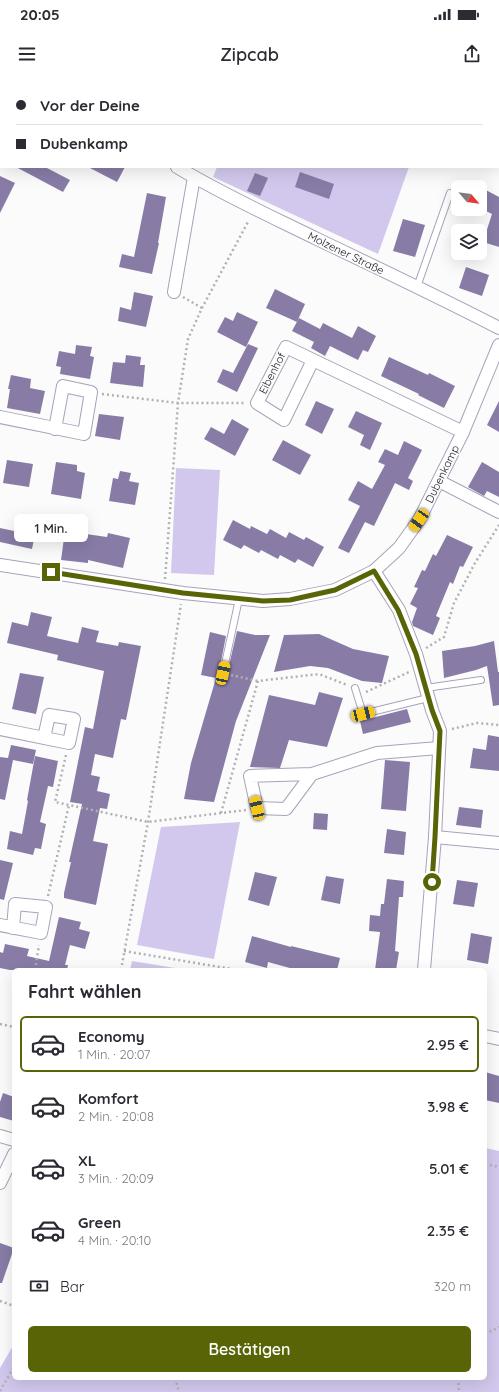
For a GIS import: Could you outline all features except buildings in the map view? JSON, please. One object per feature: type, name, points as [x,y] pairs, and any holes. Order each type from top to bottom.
[{"type":"street","name":"Molzener Straße","points":[[179,168],[254,208],[499,328]]},
{"type":"street","points":[[174,292],[194,177]]},
{"type":"street","name":"Dubenkamp","points":[[0,565],[183,593],[263,601],[290,600],[335,590],[374,571],[399,548],[419,520],[440,481],[463,432],[499,345]]},
{"type":"street","name":"Eibenhof","points":[[313,360],[284,420],[257,403],[286,346],[463,432]]},
{"type":"street","points":[[0,417],[55,429],[84,434],[91,392],[63,386],[55,429]]},
{"type":"street","points":[[440,481],[499,512]]},
{"type":"street","points":[[374,571],[398,610],[416,654],[440,731],[435,837],[424,968]]},
{"type":"street","points":[[0,729],[44,738],[69,743],[74,719],[49,716],[44,738]]},
{"type":"street","points":[[312,774],[286,810],[257,808],[250,776],[312,774],[377,753],[440,748]]},
{"type":"street","points":[[435,837],[499,843]]},
{"type":"street","points":[[0,925],[13,928],[41,933],[46,907],[15,904],[13,928]]},
{"type":"street","points":[[487,1036],[499,1039]]},
{"type":"street","points":[[0,1136],[12,1139]]},
{"type":"street","points":[[0,1183],[12,1158]]},
{"type":"lane","points":[[417,287],[450,193]]},
{"type":"lane","points":[[223,673],[239,599]]},
{"type":"lane","points":[[355,688],[363,714],[427,693],[481,680]]},
{"type":"path","points":[[164,590],[178,403],[188,339],[202,308],[254,208]]},
{"type":"path","points":[[174,292],[202,308]]},
{"type":"path","points":[[91,392],[178,403],[257,403]]},
{"type":"path","points":[[416,654],[444,637],[454,603],[475,562],[499,525]]},
{"type":"path","points":[[121,968],[148,822],[183,593]]},
{"type":"path","points":[[223,673],[258,681],[319,674],[367,692],[420,667]]},
{"type":"path","points":[[221,813],[258,681]]},
{"type":"path","points":[[440,731],[477,723],[499,724]]},
{"type":"path","points":[[69,743],[55,802],[148,822],[257,808]]},
{"type":"path","points":[[46,907],[69,805]]},
{"type":"path","points":[[35,968],[41,933]]},
{"type":"path","points":[[124,951],[226,968]]},
{"type":"path","points":[[0,1024],[12,1027]]},
{"type":"path","points":[[487,1164],[499,1167]]},
{"type":"path","points":[[0,1301],[12,1305]]},
{"type":"path","points":[[487,1333],[499,1327]]},
{"type":"path","points":[[0,1391],[12,1370]]},
{"type":"path","points":[[176,1380],[179,1392]]},
{"type":"path","points":[[458,1380],[459,1392]]},
{"type":"shaded area","points":[[217,168],[409,168],[378,254],[213,177]]},
{"type":"shaded area","points":[[176,468],[220,470],[214,575],[171,573]]},
{"type":"shaded area","points":[[240,822],[214,959],[137,945],[161,827]]},
{"type":"shaded area","points":[[132,961],[175,968],[130,968]]},
{"type":"shaded area","points":[[487,1148],[499,1151],[499,1392],[0,1392],[0,1368],[12,1347],[12,1380],[487,1380]]},
{"type":"route","points":[[51,572],[183,593],[263,601],[290,600],[335,590],[374,571],[398,610],[416,654],[432,710],[440,731],[432,882]]}]
